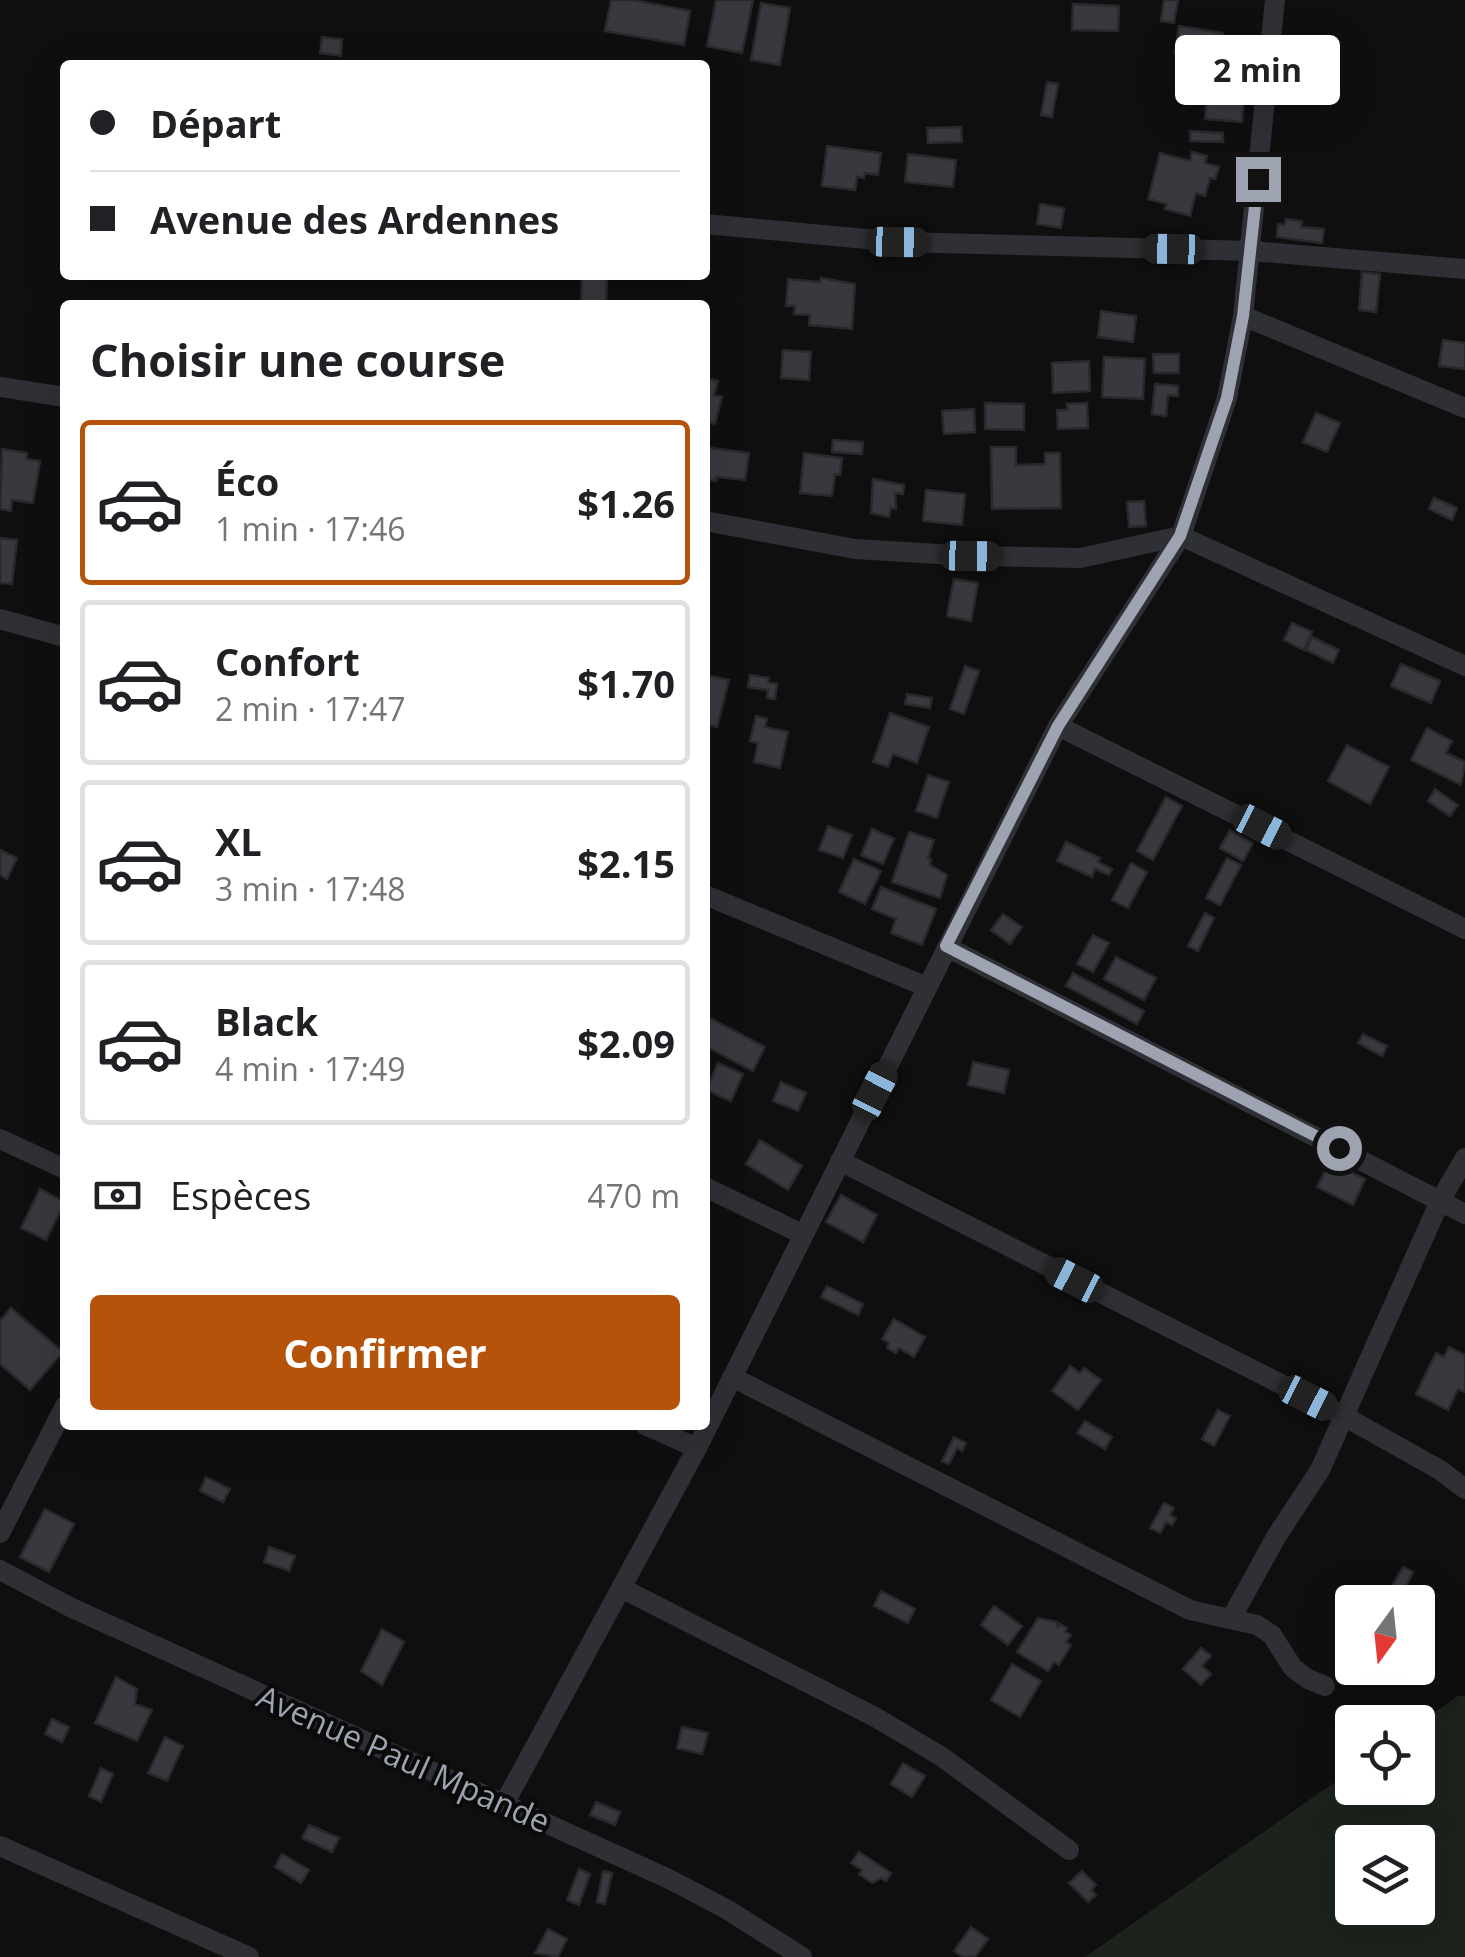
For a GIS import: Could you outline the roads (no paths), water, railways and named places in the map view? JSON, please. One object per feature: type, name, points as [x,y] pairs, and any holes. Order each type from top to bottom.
[{"type":"street","points":[[710,1422],[1058,726],[1180,536],[1227,398],[1243,316],[1275,0]]},
{"type":"street","points":[[710,224],[898,242],[1252,250],[1465,269]]},
{"type":"street","points":[[1243,316],[1465,408]]},
{"type":"street","points":[[0,387],[60,396]]},
{"type":"street","points":[[710,522],[855,549],[971,556],[1080,558],[1180,536],[1465,666]]},
{"type":"street","points":[[0,619],[60,635]]},
{"type":"street","points":[[1058,726],[1465,929]]},
{"type":"street","points":[[710,898],[927,987]]},
{"type":"street","points":[[946,946],[1465,1214]]},
{"type":"street","points":[[0,1140],[60,1167]]},
{"type":"street","points":[[1232,1617],[1276,1536],[1320,1470],[1440,1202],[1465,1158]]},
{"type":"street","points":[[840,1160],[1342,1416],[1465,1488]]},
{"type":"street","points":[[710,1189],[802,1234]]},
{"type":"street","points":[[732,1377],[1190,1610],[1257,1625],[1272,1635],[1293,1668],[1326,1686]]},
{"type":"street","points":[[0,1533],[60,1416]]},
{"type":"street","points":[[656,1430],[697,1448]]},
{"type":"street","points":[[504,1804],[706,1430]]},
{"type":"street","name":"Avenue Paul Mpande","points":[[0,1570],[72,1608],[669,1879],[728,1910],[802,1957]]},
{"type":"street","points":[[621,1588],[875,1716],[942,1757],[1069,1850]]},
{"type":"street","points":[[0,1846],[249,1957]]}]
